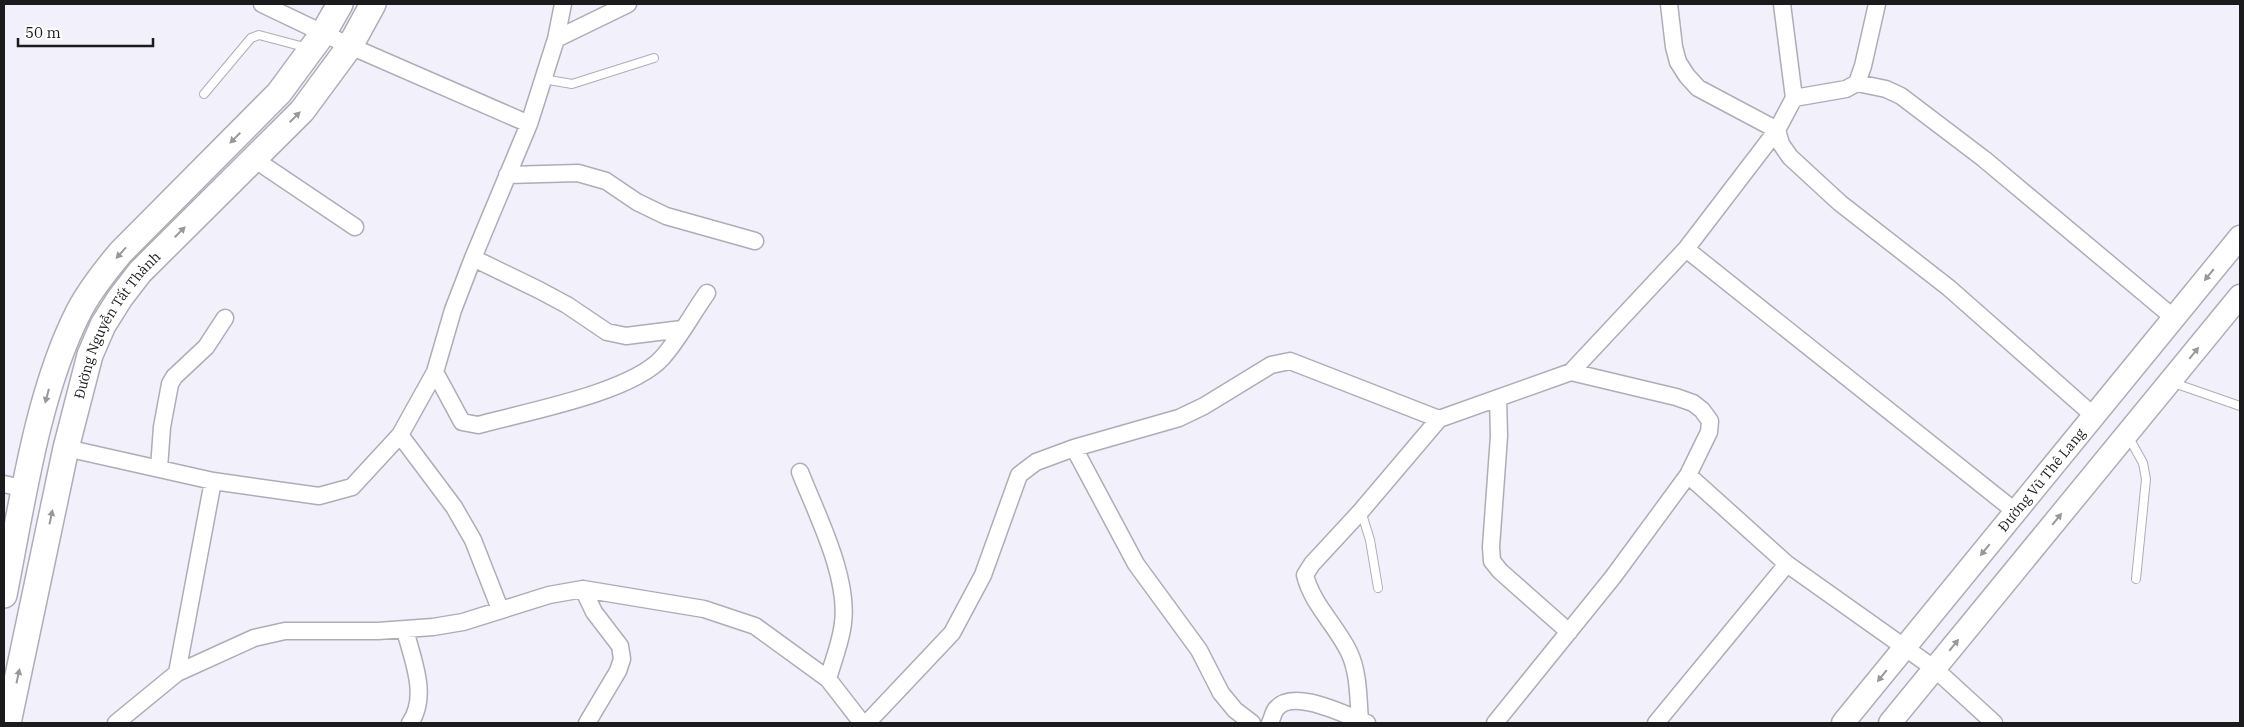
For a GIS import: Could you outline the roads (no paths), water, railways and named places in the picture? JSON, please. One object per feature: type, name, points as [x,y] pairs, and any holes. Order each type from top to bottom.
[{"type":"main road","name":"Đường Nguyễn Tất Thành","points":[[4,595],[15,487],[38,434],[64,344],[79,310],[98,280],[121,252],[279,93],[318,41],[340,4]]},
{"type":"main road","name":"Đường Nguyễn Tất Thành","points":[[8,723],[66,448],[90,355],[103,325],[120,298],[140,272],[302,111],[350,46],[373,4]]},
{"type":"street","points":[[262,4],[318,41],[350,46],[529,124]]},
{"type":"street","points":[[66,448],[213,481],[319,496],[352,487],[400,436],[434,372],[453,310],[529,124],[556,38],[563,4]]},
{"type":"street","points":[[556,38],[628,4]]},
{"type":"street","points":[[1669,4],[1674,47],[1678,62],[1698,88],[1777,130],[1781,144],[1790,157],[1840,203],[1949,288],[2094,416]]},
{"type":"street","points":[[1363,722],[1356,677],[1349,653],[1308,588],[1305,575],[1312,564],[1361,511],[1439,419],[1571,372],[1686,250],[1777,130],[1794,98],[1782,4]]},
{"type":"street","points":[[1857,83],[1863,66],[1877,4]]},
{"type":"street","points":[[1794,98],[1846,89],[1857,83],[1886,89],[1901,96],[1984,159],[2174,318]]},
{"type":"street","points":[[254,159],[355,227]]},
{"type":"street","points":[[507,175],[578,173],[606,181],[637,202],[666,216],[755,241]]},
{"type":"street","name":"Đường Vũ Thê Lang","points":[[1843,723],[2240,237]]},
{"type":"street","points":[[1686,250],[2016,512]]},
{"type":"street","points":[[473,258],[540,290],[568,306],[606,332],[626,336],[682,329]]},
{"type":"street","points":[[434,372],[462,422],[478,425],[602,392],[635,379],[661,359],[707,292]]},
{"type":"street","points":[[1890,723],[2240,296]]},
{"type":"street","points":[[159,468],[162,427],[170,384],[174,377],[206,347],[225,318]]},
{"type":"street","points":[[867,723],[952,633],[983,575],[1019,475],[1036,462],[1074,448],[1179,418],[1204,406],[1271,365],[1290,361],[1439,419]]},
{"type":"street","points":[[1495,723],[1613,577],[1688,475],[1709,432],[1710,421],[1702,410],[1676,397],[1571,372]]},
{"type":"street","points":[[1498,398],[1499,436],[1492,561],[1500,571],[1569,632]]},
{"type":"street","points":[[400,436],[454,507],[468,532],[500,609]]},
{"type":"street","points":[[1074,448],[1136,564],[1199,650],[1222,693],[1235,710],[1252,723]]},
{"type":"street","points":[[800,472],[836,565],[843,594],[843,623],[828,679]]},
{"type":"street","points":[[1688,475],[1787,564],[1935,669],[1994,723]]},
{"type":"street","points":[[177,673],[213,481]]},
{"type":"street","points":[[1656,723],[1787,564]]},
{"type":"street","points":[[584,589],[594,612],[620,646],[622,659],[618,671],[587,723]]},
{"type":"street","points":[[116,723],[177,673],[254,638],[285,631],[433,628],[462,622],[549,595],[584,589],[704,609],[755,626],[828,679],[862,723]]},
{"type":"street","points":[[405,630],[419,689],[418,704],[410,723]]},
{"type":"street","points":[[1270,723],[1277,708],[1292,700],[1312,702],[1363,722]]},
{"type":"lane","points":[[204,94],[251,38],[259,35],[318,41]]},
{"type":"lane","points":[[542,79],[572,84],[654,58]]},
{"type":"lane","points":[[2170,382],[2240,406]]},
{"type":"lane","points":[[2127,434],[2143,463],[2146,478],[2136,579]]},
{"type":"lane","points":[[1361,511],[1370,540],[1378,588]]}]
